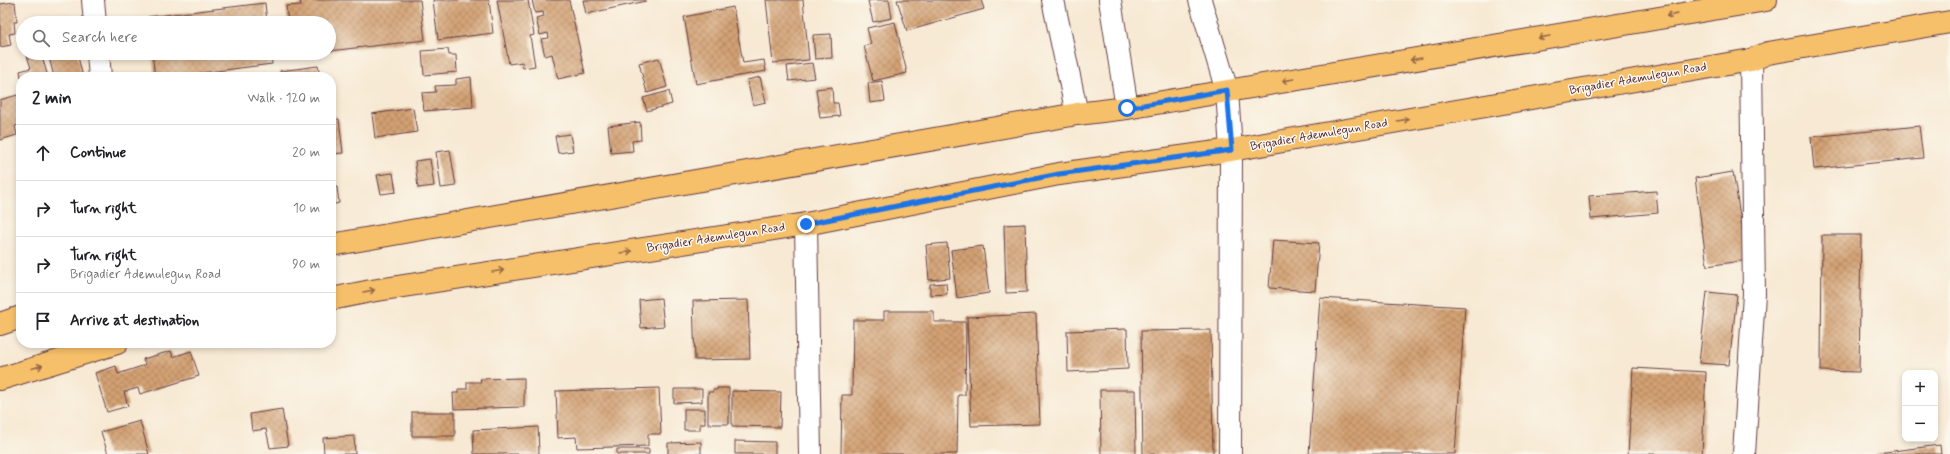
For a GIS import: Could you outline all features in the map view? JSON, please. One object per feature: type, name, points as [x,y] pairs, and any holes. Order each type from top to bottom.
[{"type":"main road","points":[[336,244],[1077,114],[1127,108],[1762,0]]},
{"type":"main road","name":"Brigadier Ademulegun Road","points":[[336,298],[370,291],[806,224],[1059,174],[1232,150],[1751,60],[1768,53],[1950,22]]},
{"type":"main road","points":[[0,324],[16,319]]},
{"type":"main road","points":[[0,379],[101,348]]},
{"type":"street","points":[[92,0],[94,16]]},
{"type":"street","points":[[1053,0],[1077,114]]},
{"type":"street","points":[[1110,0],[1127,108]]},
{"type":"street","points":[[1200,0],[1227,90],[1232,150],[1230,454]]},
{"type":"street","points":[[99,60],[100,72]]},
{"type":"street","points":[[1744,454],[1754,294],[1751,60]]},
{"type":"street","points":[[806,224],[810,454]]},
{"type":"building","points":[[300,0],[420,0],[425,40],[336,50],[336,16],[287,16],[286,6],[301,5]]},
{"type":"building","points":[[433,0],[489,0],[493,33],[438,40]]},
{"type":"building","points":[[497,0],[528,0],[534,35],[530,36],[535,66],[523,68],[522,62],[509,64]]},
{"type":"building","points":[[532,0],[569,0],[585,73],[558,79],[552,54],[545,56],[541,39],[549,38],[548,33],[540,35],[536,18],[544,16],[543,12],[535,13]]},
{"type":"building","points":[[583,0],[646,0],[646,1],[586,14]]},
{"type":"building","points":[[766,0],[803,0],[809,60],[773,63]]},
{"type":"building","points":[[889,0],[892,18],[873,22],[868,1]]},
{"type":"building","points":[[897,0],[981,0],[984,9],[907,31]]},
{"type":"building","points":[[15,2],[16,16],[16,22],[14,22],[15,33],[9,34],[11,45],[0,47],[0,4]]},
{"type":"building","points":[[265,3],[266,16],[156,16]]},
{"type":"building","points":[[733,7],[743,63],[764,60],[766,71],[696,84],[684,17]]},
{"type":"building","points":[[895,22],[907,73],[873,81],[864,46],[871,44],[867,28]]},
{"type":"building","points":[[831,34],[832,58],[815,59],[813,35]]},
{"type":"building","points":[[448,49],[449,55],[456,55],[457,72],[424,75],[422,51]]},
{"type":"building","points":[[659,58],[667,87],[647,93],[639,63]]},
{"type":"building","points":[[28,60],[43,60],[47,72],[20,72],[31,68]]},
{"type":"building","points":[[50,60],[79,60],[82,72],[53,72]]},
{"type":"building","points":[[153,60],[272,60],[272,64],[209,72],[154,72]]},
{"type":"building","points":[[812,63],[815,78],[789,81],[787,66]]},
{"type":"building","points":[[318,66],[319,72],[280,72]]},
{"type":"building","points":[[471,77],[473,107],[424,111],[422,93],[436,92],[435,86],[456,85],[456,79]]},
{"type":"building","points":[[760,77],[766,102],[753,105],[747,80]]},
{"type":"building","points":[[882,81],[885,101],[870,103],[868,83]]},
{"type":"building","points":[[832,87],[833,103],[838,103],[840,116],[820,118],[816,89]]},
{"type":"building","points":[[669,91],[672,104],[647,111],[643,98]]},
{"type":"building","points":[[16,95],[16,135],[0,140],[0,100]]},
{"type":"building","points":[[413,108],[417,132],[375,138],[372,114]]},
{"type":"building","points":[[336,119],[339,119],[343,153],[336,154]]},
{"type":"building","points":[[640,122],[641,140],[632,141],[633,151],[611,153],[608,126]]},
{"type":"building","points":[[1919,126],[1923,158],[1814,169],[1811,137]]},
{"type":"building","points":[[570,134],[573,151],[558,153],[555,136]]},
{"type":"building","points":[[450,150],[456,186],[441,188],[436,152]]},
{"type":"building","points":[[430,159],[434,186],[418,188],[415,161]]},
{"type":"building","points":[[1733,172],[1747,260],[1707,266],[1695,178]]},
{"type":"building","points":[[393,173],[396,192],[381,194],[377,175]]},
{"type":"building","points":[[336,187],[339,203],[336,204]]},
{"type":"building","points":[[1656,191],[1658,213],[1591,219],[1589,196]]},
{"type":"building","points":[[1025,224],[1027,292],[1006,293],[1004,225]]},
{"type":"building","points":[[1822,235],[1861,235],[1859,372],[1821,371]]},
{"type":"building","points":[[1273,240],[1319,243],[1315,291],[1269,288]]},
{"type":"building","points":[[947,243],[950,278],[929,280],[926,245]]},
{"type":"building","points":[[983,246],[989,293],[957,298],[951,250]]},
{"type":"building","points":[[946,283],[947,294],[930,295],[930,284]]},
{"type":"building","points":[[1707,292],[1737,295],[1729,365],[1699,363]]},
{"type":"building","points":[[661,298],[664,326],[641,328],[639,300]]},
{"type":"building","points":[[1320,298],[1465,307],[1455,454],[1309,454]]},
{"type":"building","points":[[748,300],[750,359],[695,360],[693,301]]},
{"type":"building","points":[[884,311],[934,311],[934,322],[966,322],[965,395],[958,395],[957,454],[841,454],[842,395],[852,395],[853,320],[884,320]]},
{"type":"building","points":[[1036,314],[1040,424],[971,426],[967,317]]},
{"type":"building","points":[[1127,329],[1128,369],[1068,372],[1067,331]]},
{"type":"building","points":[[1211,330],[1213,454],[1143,454],[1141,331]]},
{"type":"building","points":[[171,351],[173,357],[191,351],[199,376],[140,394],[138,388],[124,392],[128,406],[107,412],[95,373],[116,366],[118,374],[145,365],[143,359]]},
{"type":"building","points":[[1633,368],[1706,372],[1702,454],[1628,454]]},
{"type":"building","points":[[524,378],[524,407],[454,409],[453,393],[458,393],[458,389],[467,389],[467,382],[481,382],[480,379]]},
{"type":"building","points":[[659,388],[661,434],[648,434],[648,446],[577,448],[576,437],[558,438],[556,391]]},
{"type":"building","points":[[717,388],[729,388],[729,424],[708,424],[708,392],[713,392],[713,390],[717,390]]},
{"type":"building","points":[[674,389],[702,389],[702,402],[674,403]]},
{"type":"building","points":[[1100,390],[1135,390],[1136,454],[1101,454]]},
{"type":"building","points":[[732,391],[781,392],[780,427],[732,426]]},
{"type":"building","points":[[282,409],[288,446],[270,448],[266,429],[252,431],[250,414]]},
{"type":"building","points":[[684,409],[705,409],[705,424],[700,424],[700,430],[684,430]]},
{"type":"building","points":[[412,412],[455,412],[455,436],[412,436]]},
{"type":"building","points":[[140,421],[149,454],[108,454],[101,432]]},
{"type":"building","points":[[538,427],[539,454],[474,454],[473,430]]},
{"type":"building","points":[[354,436],[355,454],[324,454],[323,438]]},
{"type":"building","points":[[735,441],[775,442],[775,454],[735,454]]},
{"type":"building","points":[[701,442],[701,454],[668,454],[668,443]]},
{"type":"building","points":[[1940,445],[1941,454],[1877,454],[1877,453]]},
{"type":"building","points":[[617,449],[649,449],[649,454],[617,454]]},
{"type":"route","points":[[806,224],[1059,174],[1232,150],[1227,90],[1127,108]]}]
